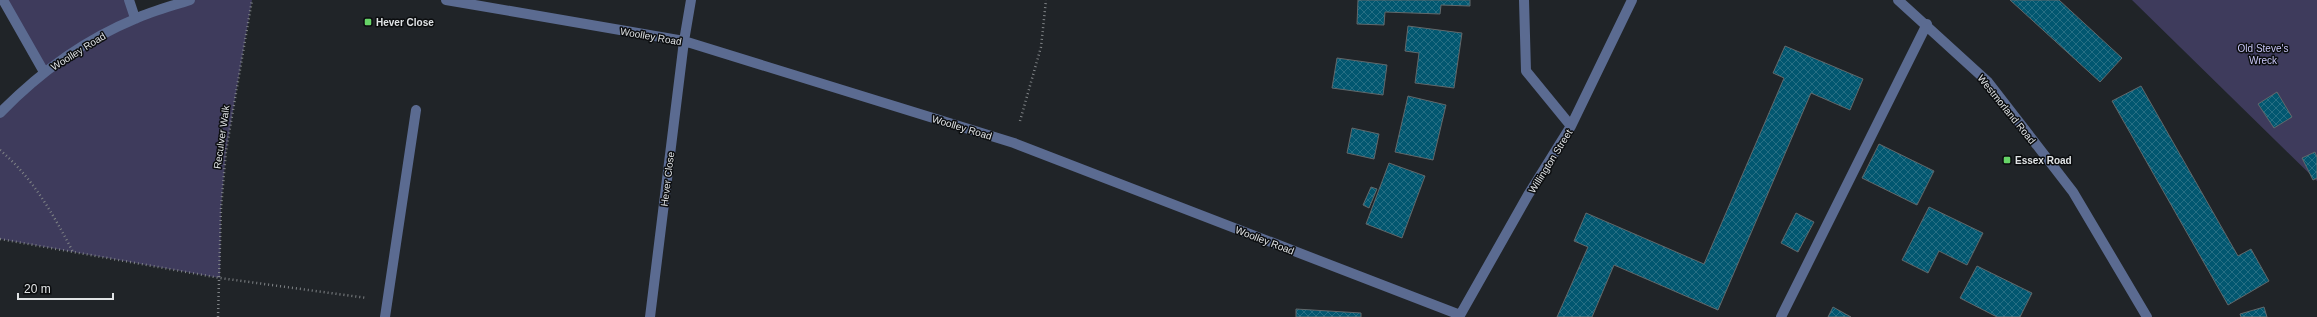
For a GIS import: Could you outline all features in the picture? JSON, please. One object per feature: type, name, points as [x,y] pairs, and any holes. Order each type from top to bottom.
[{"type":"street","points":[[3,0],[44,72]]},
{"type":"street","points":[[129,0],[135,18]]},
{"type":"street","name":"Woolley Road","points":[[0,113],[44,72],[87,43],[135,18],[190,0]]},
{"type":"street","name":"Woolley Road","points":[[446,0],[684,42],[1014,143],[1459,316]]},
{"type":"street","name":"Hever Close","points":[[650,317],[684,42],[691,0]]},
{"type":"street","points":[[1524,0],[1526,71],[1571,126]]},
{"type":"street","name":"Willington Street","points":[[1459,316],[1528,195],[1571,126],[1632,0]]},
{"type":"street","name":"Westmorland Road","points":[[1898,0],[1927,24],[1988,82],[2073,192],[2147,317]]},
{"type":"street","points":[[1781,317],[1927,24]]},
{"type":"street","points":[[385,317],[416,110]]},
{"type":"path","name":"Reculver Walk","points":[[218,317],[221,208],[226,151],[252,0]]},
{"type":"path","points":[[1014,143],[1041,47],[1046,0]]},
{"type":"path","points":[[0,150],[15,163],[45,200],[73,252]]},
{"type":"path","points":[[0,239],[220,278],[387,301]]},
{"type":"green space","points":[[3,0],[129,0],[135,18],[190,0],[252,0],[226,151],[221,208],[220,278],[0,239],[0,113],[44,72]]},
{"type":"green space","name":"Old Steve's Wreck","points":[[2132,0],[2317,0],[2317,181]]},
{"type":"building","points":[[1358,0],[1470,0],[1470,6],[1441,5],[1440,14],[1385,12],[1384,25],[1357,24]]},
{"type":"building","points":[[2010,0],[2059,0],[2122,58],[2100,82]]},
{"type":"building","points":[[1408,26],[1462,33],[1454,88],[1415,83],[1419,53],[1405,51]]},
{"type":"building","points":[[1785,46],[1863,79],[1850,110],[1811,93],[1718,310],[1614,265],[1592,317],[1557,317],[1588,247],[1574,241],[1586,213],[1704,264],[1784,78],[1773,73]]},
{"type":"building","points":[[1337,58],[1387,65],[1383,95],[1332,88]]},
{"type":"building","points":[[2141,86],[2238,256],[2251,249],[2269,281],[2228,305],[2112,101]]},
{"type":"building","points":[[2277,92],[2292,117],[2274,128],[2258,104]]},
{"type":"building","points":[[1408,96],[1446,105],[1433,160],[1395,152]]},
{"type":"building","points":[[1352,128],[1379,134],[1374,159],[1347,153]]},
{"type":"building","points":[[1879,144],[1934,171],[1917,205],[1862,178]]},
{"type":"building","points":[[2315,152],[2317,157],[2317,178],[2313,180],[2302,158]]},
{"type":"building","points":[[1389,163],[1425,176],[1402,238],[1366,224]]},
{"type":"building","points":[[1371,187],[1377,189],[1369,208],[1363,205]]},
{"type":"building","points":[[1929,207],[1983,233],[1967,265],[1939,251],[1928,273],[1902,260]]},
{"type":"building","points":[[1796,213],[1814,222],[1798,252],[1781,243]]},
{"type":"building","points":[[1977,266],[2032,293],[2020,317],[1997,317],[1960,298]]},
{"type":"building","points":[[1833,307],[1851,317],[1828,317]]},
{"type":"building","points":[[2264,307],[2267,317],[2241,317],[2240,314]]},
{"type":"building","points":[[1296,309],[1361,313],[1361,317],[1296,317]]},
{"type":"place","name":"Hever Close","points":[[368,22]]},
{"type":"place","name":"Essex Road","points":[[2007,160]]}]
